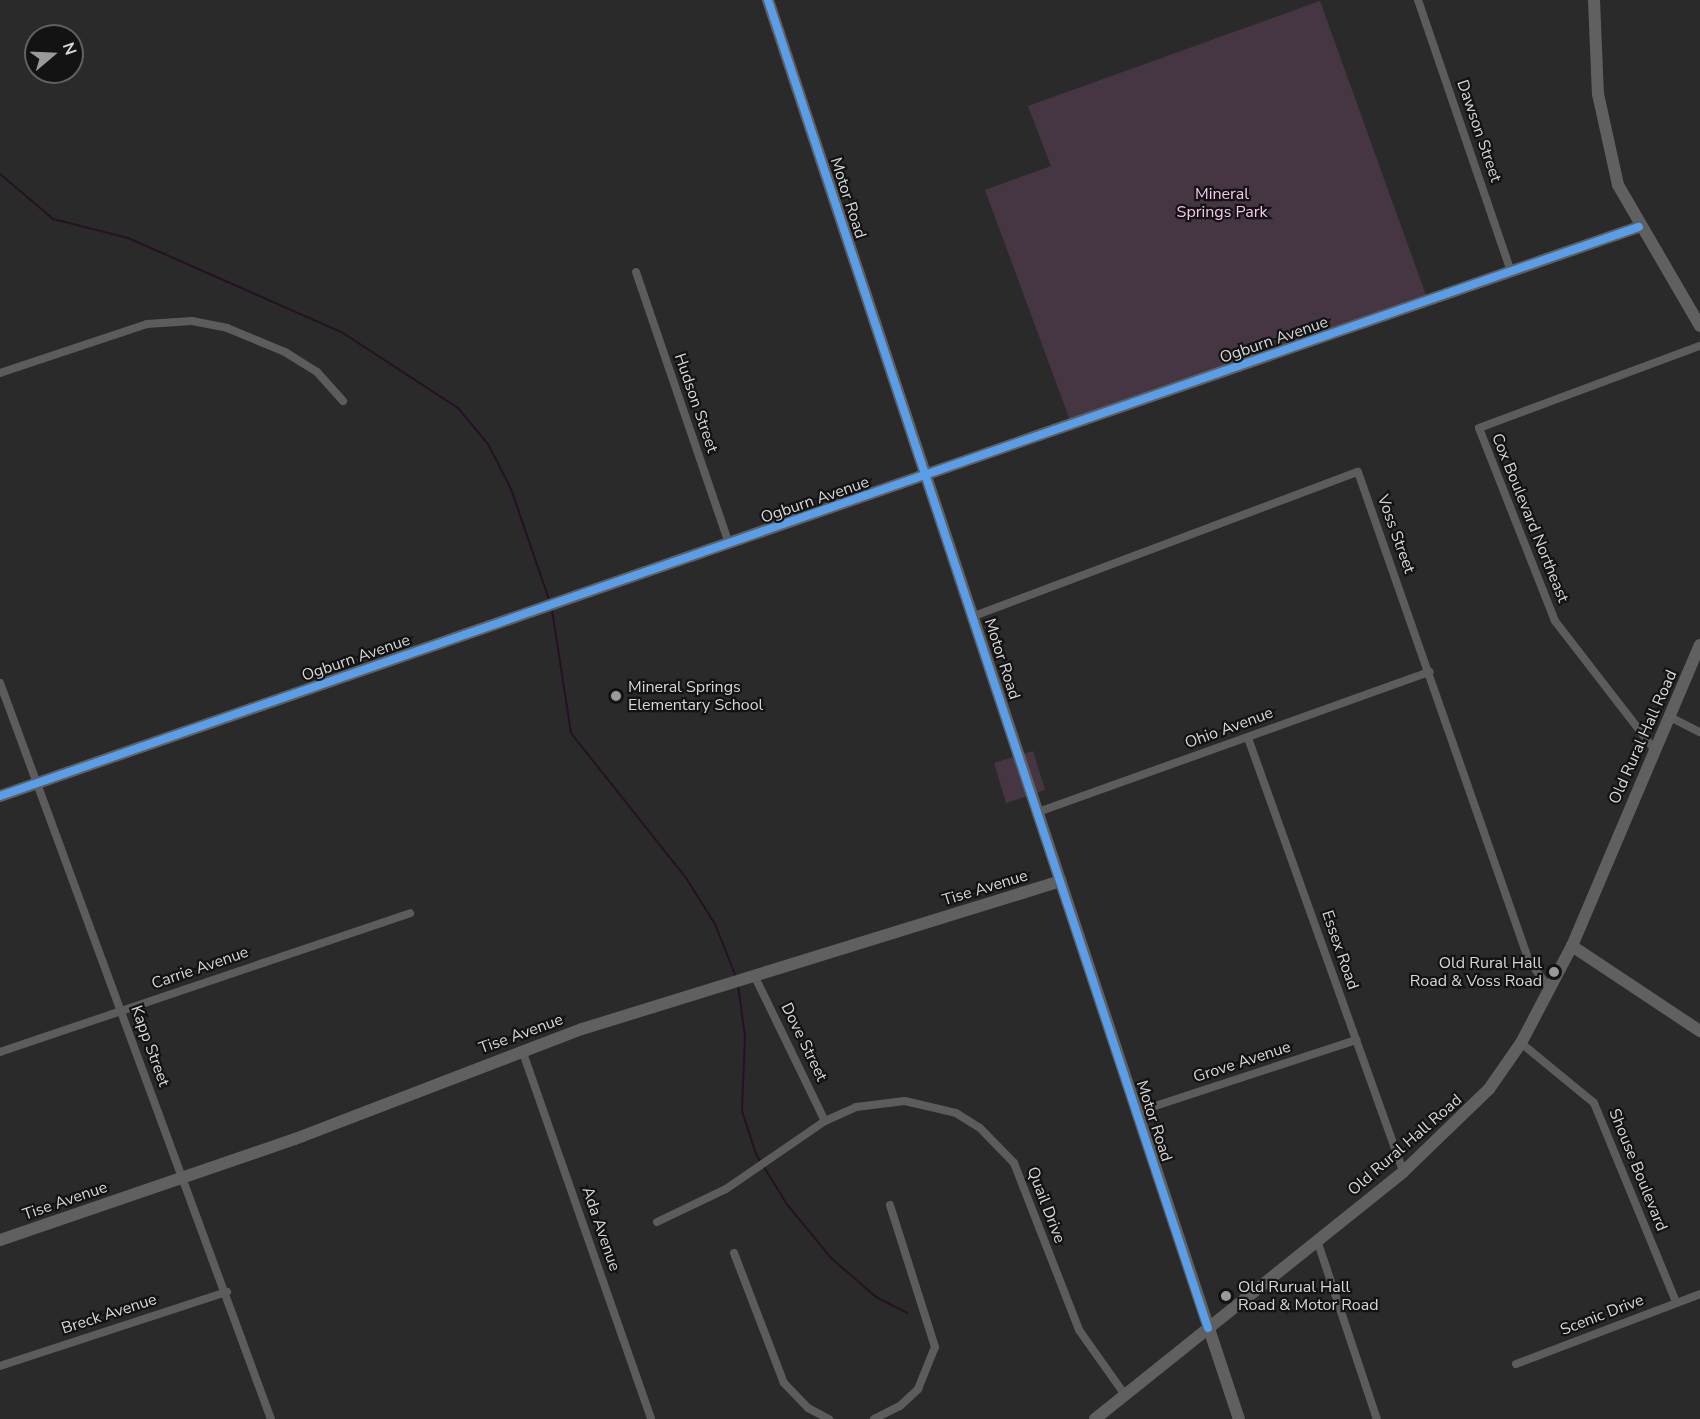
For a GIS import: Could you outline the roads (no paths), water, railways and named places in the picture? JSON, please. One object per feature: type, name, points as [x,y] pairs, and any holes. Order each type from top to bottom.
[{"type":"street","name":"Motor Road","points":[[768,0],[1239,1419]]},
{"type":"street","name":"Dawson Street","points":[[1418,0],[1511,272]]},
{"type":"street","points":[[1594,0],[1607,145],[1639,227],[1700,326]]},
{"type":"street","name":"Ogburn Avenue","points":[[0,796],[1639,227]]},
{"type":"street","name":"Hudson Street","points":[[636,272],[729,544]]},
{"type":"street","points":[[0,373],[147,324],[192,321],[227,328],[293,357],[326,380],[343,401]]},
{"type":"street","name":"Cox Boulevard Northeast","points":[[1654,749],[1556,621],[1479,428],[1700,346]]},
{"type":"street","name":"Voss Street","points":[[974,616],[1358,472],[1430,672],[1529,961],[1550,988]]},
{"type":"street","name":"Old Rural Hall Road","points":[[1095,1419],[1404,1172],[1476,1106],[1521,1043],[1572,946],[1654,749],[1672,718],[1700,645]]},
{"type":"street","name":"Ohio Avenue","points":[[1038,812],[1430,672]]},
{"type":"street","name":"Kapp Street","points":[[0,683],[120,1011],[227,1292],[271,1419]]},
{"type":"street","points":[[1672,718],[1700,732]]},
{"type":"street","name":"Essex Road","points":[[1248,738],[1404,1172]]},
{"type":"street","name":"Tise Avenue","points":[[0,1240],[184,1178],[522,1050],[1061,881]]},
{"type":"street","name":"Carrie Avenue","points":[[0,1052],[410,912]]},
{"type":"street","points":[[1572,946],[1671,1007],[1700,1032]]},
{"type":"street","name":"Dove Street","points":[[755,977],[825,1121]]},
{"type":"street","name":"Grove Avenue","points":[[1137,1112],[1356,1040]]},
{"type":"street","name":"Shouse Boulevard","points":[[1521,1043],[1594,1102],[1676,1302]]},
{"type":"street","name":"Ada Avenue","points":[[522,1050],[651,1419]]},
{"type":"street","name":"Quail Drive","points":[[657,1222],[726,1189],[825,1121],[870,1103],[922,1103],[969,1120],[999,1144],[1020,1176],[1079,1330],[1125,1395]]},
{"type":"street","points":[[874,1419],[889,1416],[926,1377],[935,1347],[890,1206]]},
{"type":"street","points":[[1317,1240],[1377,1419]]},
{"type":"street","points":[[734,1253],[784,1383],[808,1408],[829,1419]]},
{"type":"street","name":"Breck Avenue","points":[[0,1366],[227,1292]]},
{"type":"street","name":"Scenic Drive","points":[[1516,1364],[1700,1294]]},
{"type":"waterway","points":[[0,174],[53,219],[128,238],[343,333],[458,408],[488,444],[511,489],[550,602]]},
{"type":"waterway","points":[[552,610],[571,733],[686,878],[715,924],[736,977]]},
{"type":"waterway","points":[[738,985],[745,1036],[742,1111],[756,1154],[786,1203],[831,1258],[876,1297],[907,1313]]},
{"type":"place","name":"Mineral Springs Elementary School","points":[[616,696]]},
{"type":"place","name":"Old Rural Hall Road & Voss Road","points":[[1554,972]]},
{"type":"place","name":"Old Rurual Hall Road & Motor Road","points":[[1226,1296]]},
{"type":"park label","name":"Mineral Springs Park","points":[[1222,203]]}]
